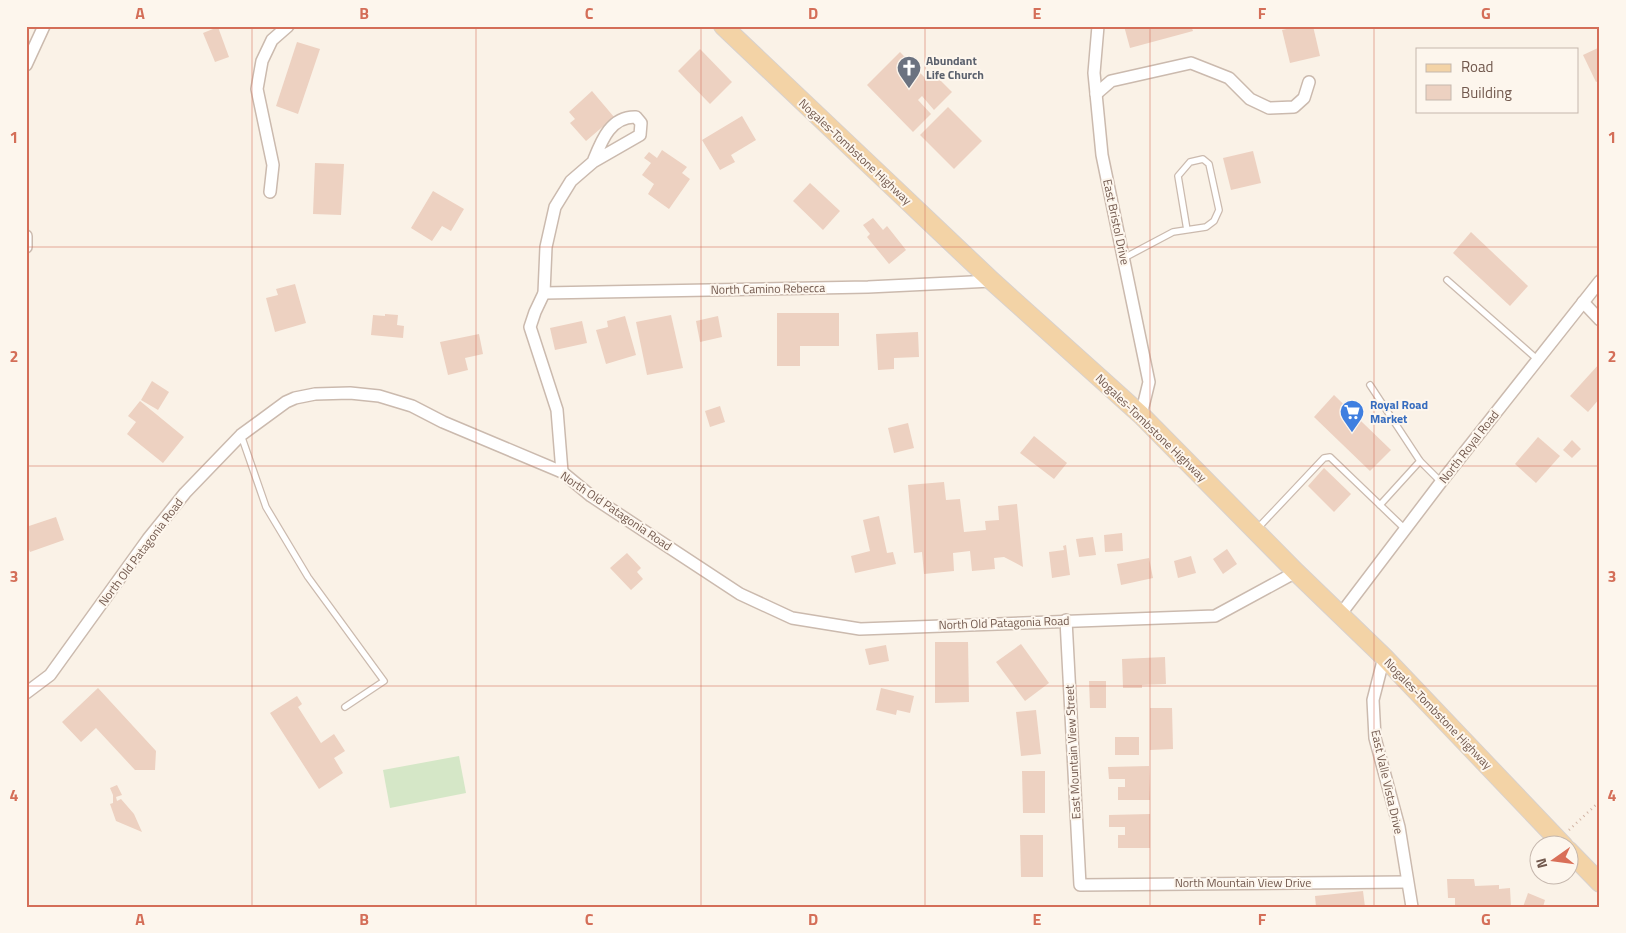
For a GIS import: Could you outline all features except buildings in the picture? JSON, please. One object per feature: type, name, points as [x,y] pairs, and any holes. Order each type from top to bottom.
[{"type":"main road","name":"Nogales-Tombstone Highway","points":[[723,26],[992,280],[1141,415],[1296,572],[1384,657],[1555,836]]},
{"type":"main road","name":"Nogales-Tombstone Highway","points":[[1578,860],[1600,883]]},
{"type":"street","points":[[26,65],[44,26]]},
{"type":"street","points":[[270,192],[273,165],[257,89],[262,62],[272,40],[288,26]]},
{"type":"street","name":"East Bristol Drive","points":[[1098,26],[1094,73],[1102,155],[1149,382],[1141,415]]},
{"type":"street","points":[[1096,94],[1111,81],[1191,63],[1229,78],[1250,100],[1269,108],[1294,107],[1304,98],[1309,82]]},
{"type":"street","points":[[562,472],[556,410],[530,327],[544,293],[546,247],[555,207],[571,181],[593,162]]},
{"type":"street","points":[[26,236],[26,247]]},
{"type":"street","name":"North Camino Rebecca","points":[[544,293],[868,287],[992,280]]},
{"type":"street","name":"North Royal Road","points":[[1340,615],[1441,482],[1600,281]]},
{"type":"street","points":[[1583,302],[1600,320]]},
{"type":"street","name":"North Old Patagonia Road","points":[[26,693],[50,675],[148,539],[185,494],[241,435],[276,407],[295,398],[315,394],[350,393],[379,396],[412,406],[443,422],[562,472],[591,496],[740,594],[792,618],[860,629],[1215,616],[1296,572]]},
{"type":"street","name":"East Mountain View Street","points":[[1066,620],[1080,885]]},
{"type":"street","name":"East Valle Vista Drive","points":[[1384,657],[1373,700],[1375,738],[1398,827],[1412,907]]},
{"type":"street","name":"North Mountain View Drive","points":[[1080,885],[1407,882]]},
{"type":"lane","points":[[1124,258],[1173,232],[1187,230],[1206,227],[1214,221],[1219,210],[1209,164],[1203,159],[1190,162],[1178,176],[1187,230]]},
{"type":"lane","points":[[1447,280],[1538,360]]},
{"type":"lane","points":[[1370,385],[1420,461],[1441,482]]},
{"type":"lane","points":[[241,435],[266,507],[308,577],[384,681],[345,707]]},
{"type":"lane","points":[[1256,531],[1324,458],[1330,458],[1405,529]]},
{"type":"lane","points":[[1380,505],[1420,461]]},
{"type":"path","points":[[1572,836],[1600,802]]},
{"type":"green space","points":[[459,756],[466,793],[390,808],[383,770]]},
{"type":"place","name":"Abundant Life Church","points":[[909,89]]},
{"type":"place","name":"Royal Road Market","points":[[1352,433]]}]
